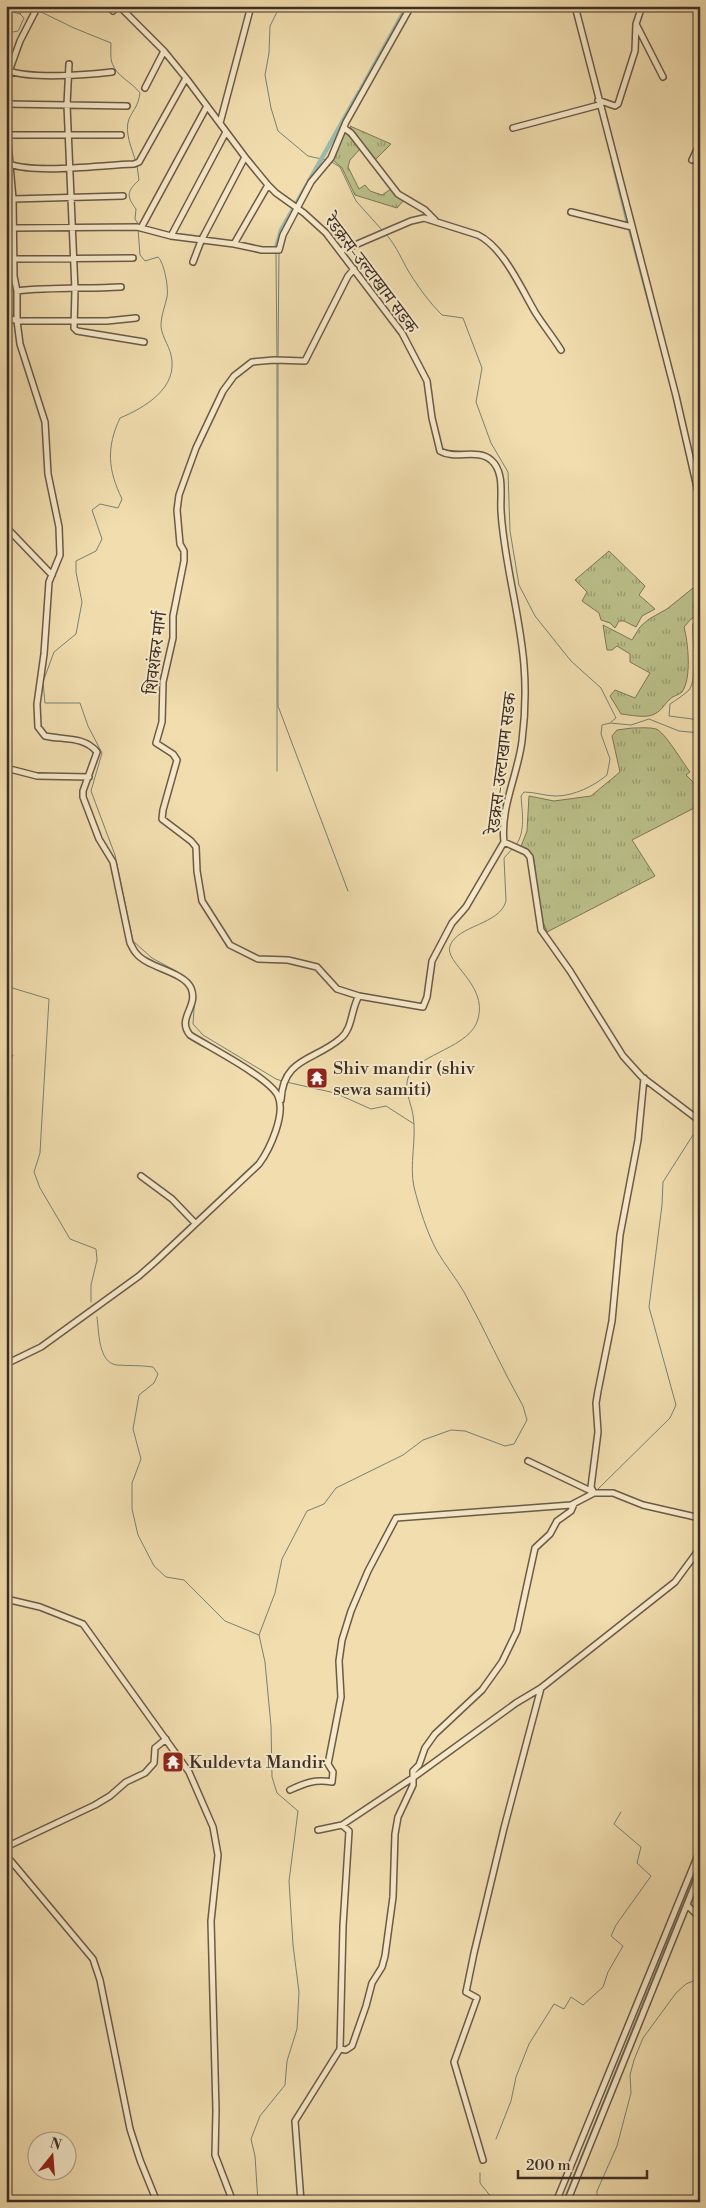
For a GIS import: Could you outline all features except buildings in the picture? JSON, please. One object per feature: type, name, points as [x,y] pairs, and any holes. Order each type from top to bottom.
[{"type":"street","points":[[108,6],[113,11]]},
{"type":"street","name":"रेडक्रस-उल्टाखाम सडक","points":[[119,6],[164,51],[245,157],[276,194],[298,208],[326,233],[402,333],[427,381],[432,418],[440,451],[446,455],[483,456],[492,460],[497,469],[501,485],[501,510],[508,570],[519,617],[524,666],[522,741],[509,792],[506,843]]},
{"type":"street","points":[[220,123],[251,6]]},
{"type":"street","points":[[14,228],[139,227],[148,231],[201,241],[234,244],[262,250],[279,250],[283,236],[311,182],[330,160],[344,128],[410,6]]},
{"type":"street","points":[[575,6],[699,496]]},
{"type":"street","points":[[513,128],[599,102],[616,106],[635,51],[636,24],[642,6]]},
{"type":"street","points":[[6,80],[20,41],[38,8]]},
{"type":"street","points":[[636,24],[663,77]]},
{"type":"street","points":[[145,88],[164,51]]},
{"type":"street","points":[[69,64],[67,105],[75,290],[74,328],[77,331],[144,342]]},
{"type":"street","points":[[8,71],[17,74],[112,72]]},
{"type":"street","points":[[9,164],[18,167],[70,167],[136,163],[186,78]]},
{"type":"street","points":[[6,104],[127,106]]},
{"type":"street","points":[[139,227],[207,106]]},
{"type":"street","points":[[6,119],[9,184],[13,199],[14,276],[17,291],[17,321],[20,344],[45,422],[48,474],[59,527],[60,555],[52,575],[38,704],[38,727],[45,736],[71,738],[92,747],[97,752],[83,791],[83,797],[99,839],[113,862],[130,943],[136,954],[177,976],[190,987],[193,1000],[185,1021],[185,1029],[190,1035],[265,1081],[277,1094],[281,1106]]},
{"type":"street","points":[[344,128],[351,133],[398,194],[425,210],[435,221]]},
{"type":"street","points":[[171,236],[226,132]]},
{"type":"street","points":[[7,135],[121,135]]},
{"type":"street","points":[[692,160],[700,143]]},
{"type":"street","points":[[193,262],[201,241],[245,157]]},
{"type":"street","points":[[234,244],[268,185]]},
{"type":"street","points":[[13,199],[123,196]]},
{"type":"street","points":[[571,212],[632,227]]},
{"type":"street","points":[[340,251],[411,221],[424,218],[486,239],[501,256],[561,350]]},
{"type":"street","points":[[15,259],[133,258]]},
{"type":"street","name":"शिवशंकर मार्ग","points":[[354,269],[348,276],[304,361],[274,360],[252,362],[228,382],[203,430],[179,495],[177,510],[180,544],[184,551],[184,561],[173,616],[173,638],[163,682],[162,722],[156,743],[173,754],[177,760],[162,819],[196,847],[197,871],[202,901],[230,945],[258,959],[288,960],[317,967],[337,989],[359,996]]},
{"type":"street","points":[[6,275],[14,276]]},
{"type":"street","points":[[17,291],[44,288],[75,290],[121,287]]},
{"type":"street","points":[[6,317],[17,321],[136,318]]},
{"type":"street","points":[[6,527],[52,575]]},
{"type":"street","points":[[6,768],[37,776],[89,777]]},
{"type":"street","points":[[6,1364],[41,1347],[139,1276],[259,1164],[267,1153],[276,1131],[284,1078],[308,1058],[341,1038],[346,1031],[359,996],[423,1006],[432,961],[452,923],[466,907],[506,843],[530,857],[541,930],[570,971],[623,1056],[644,1078],[700,1121]]},
{"type":"street","points":[[594,1492],[591,1487],[598,1432],[596,1404],[612,1320],[620,1234],[638,1140],[644,1078]]},
{"type":"street","points":[[141,1176],[172,1198],[195,1223]]},
{"type":"street","points":[[528,1461],[594,1492],[613,1492],[643,1505],[700,1518]]},
{"type":"street","points":[[290,1790],[308,1781],[318,1779],[332,1782],[333,1772],[328,1764],[341,1697],[339,1661],[342,1640],[351,1610],[368,1571],[396,1518],[574,1504],[594,1492]]},
{"type":"street","points":[[340,2049],[346,2050],[352,2046],[372,1983],[382,1967],[385,1956],[393,1897],[395,1834],[398,1817],[413,1785],[413,1770],[419,1765],[425,1748],[435,1734],[482,1690],[502,1662],[512,1644],[521,1615],[535,1548],[550,1534],[557,1522],[571,1510],[574,1504]]},
{"type":"street","points":[[318,1830],[342,1825],[414,1777],[516,1703],[541,1688],[674,1582],[700,1548]]},
{"type":"street","points":[[6,1600],[40,1607],[83,1624],[193,1778],[213,1827],[217,1841],[211,1938],[216,2110],[215,2155],[233,2202]]},
{"type":"street","points":[[483,2160],[454,2062],[477,1998],[466,1992],[474,1953],[528,1731],[541,1688]]},
{"type":"street","points":[[6,1847],[110,1796],[126,1782],[145,1772],[154,1763],[155,1748],[166,1740]]},
{"type":"street","points":[[302,2202],[294,2121],[340,2049],[349,1830],[342,1825]]},
{"type":"street","points":[[556,2202],[700,1850]]},
{"type":"street","points":[[6,1855],[92,1959],[100,1980],[130,2129],[157,2202]]},
{"type":"street","points":[[567,2202],[700,1872]]},
{"type":"street","points":[[687,1905],[700,1918]]},
{"type":"green space","points":[[350,126],[391,144],[374,161],[355,137]]},
{"type":"green space","points":[[346,130],[361,148],[350,160],[348,167],[359,189],[365,185],[370,191],[382,195],[391,189],[404,200],[397,208],[355,195],[342,168],[333,160]]},
{"type":"green space","points":[[609,551],[645,586],[639,595],[655,609],[642,616],[636,627],[624,621],[619,621],[615,628],[610,623],[601,620],[599,613],[582,601],[587,592],[575,580]]},
{"type":"green space","points":[[693,588],[700,595],[700,615],[691,619],[684,627],[688,650],[688,669],[682,692],[670,699],[655,714],[641,716],[621,714],[610,696],[615,690],[635,698],[650,673],[630,662],[630,654],[617,646],[612,650],[607,650],[603,625],[632,640],[640,627],[649,619],[667,609]]},
{"type":"green space","points":[[632,728],[656,729],[664,735],[690,772],[686,775],[700,789],[700,805],[632,840],[655,876],[547,932],[541,917],[534,860],[530,853],[520,849],[527,831],[529,796],[554,801],[591,796],[620,772],[612,736],[617,730]]},
{"type":"shaded area","points":[[6,1051],[13,1055],[6,1075]]},
{"type":"waterway","points":[[6,27],[13,32],[18,31],[24,18],[20,14],[25,6],[33,9]]},
{"type":"waterway","points":[[280,6],[270,26],[269,53],[265,75],[271,108],[278,131],[308,156],[326,160]]},
{"type":"waterway","points":[[361,89],[407,6]]},
{"type":"waterway","points":[[6,10],[20,14]]},
{"type":"waterway","points":[[37,10],[111,43],[111,59],[114,68],[140,93],[137,104],[129,119],[127,129],[136,162]]},
{"type":"waterway","points":[[296,204],[359,92]]},
{"type":"waterway","points":[[330,161],[340,167],[356,201],[382,230]]},
{"type":"waterway","points":[[613,162],[628,223]]},
{"type":"waterway","points":[[137,166],[139,180],[132,187],[129,197],[136,209],[135,219],[139,225]]},
{"type":"waterway","points":[[276,248],[281,230],[293,209]]},
{"type":"waterway","points":[[138,229],[140,255],[145,261],[158,257],[167,282],[167,297],[161,327],[171,355],[172,367],[170,377],[158,395],[139,409],[120,418],[115,429],[110,459],[114,478],[122,499],[118,508],[100,504],[92,510],[102,539],[96,551],[76,561],[76,572],[82,602],[76,634],[54,652],[43,682],[45,703],[80,703],[88,726],[102,753],[91,791],[115,855],[133,941],[152,958],[182,976]]},
{"type":"waterway","points":[[630,229],[654,319]]},
{"type":"waterway","points":[[385,233],[418,286],[437,310],[442,315],[463,318],[482,368],[476,402],[491,443],[508,472],[510,531],[519,585],[535,616],[571,661],[601,688],[616,718],[611,722]]},
{"type":"waterway","points":[[278,358],[279,252]]},
{"type":"waterway","points":[[276,253],[277,359]]},
{"type":"waterway","points":[[277,362],[277,771]]},
{"type":"waterway","points":[[278,362],[278,706],[348,891]]},
{"type":"waterway","points":[[700,620],[693,624],[694,668],[692,684],[687,692],[670,704],[669,716],[700,720]]},
{"type":"waterway","points":[[516,845],[522,828],[521,796],[524,792],[563,796],[590,786],[607,775],[610,759],[601,734],[602,725],[610,723],[631,725],[649,719],[679,731],[700,733]]},
{"type":"waterway","points":[[258,2202],[255,2156],[251,2139],[260,2116],[285,2085],[287,2061],[297,2029],[299,1992],[293,1945],[289,1881],[298,1811],[277,1793],[272,1777],[271,1726],[265,1662],[259,1635],[275,1593],[282,1559],[307,1511],[324,1504],[336,1488],[403,1455],[423,1440],[451,1430],[465,1431],[505,1446],[514,1444],[527,1420],[523,1406],[461,1287],[437,1251],[424,1220],[414,1187],[412,1170],[414,1124],[407,1085],[409,1075],[415,1068],[423,1061],[466,1037],[478,1019],[477,995],[472,985],[453,960],[450,946],[461,933],[496,915],[502,909],[506,901],[504,858],[513,848]]},
{"type":"waterway","points":[[9,987],[49,999],[40,1153],[34,1172],[40,1188],[70,1239],[96,1249],[97,1260],[91,1285],[91,1302]]},
{"type":"waterway","points":[[195,995],[193,1024],[203,1035],[282,1081]]},
{"type":"waterway","points":[[286,1082],[335,1093],[371,1109],[386,1106],[414,1124]]},
{"type":"waterway","points":[[597,1490],[670,1418],[676,1405],[649,1307],[662,1205],[663,1182],[693,1135]]},
{"type":"waterway","points":[[97,1317],[99,1338],[106,1359],[117,1365],[153,1367],[158,1374],[154,1383],[139,1395],[133,1429],[141,1459],[132,1483],[132,1509],[138,1535],[154,1566],[166,1577],[184,1580],[225,1621],[259,1635]]},
{"type":"waterway","points":[[496,2139],[511,2101],[516,2077],[529,2044],[554,2004],[564,2009],[571,1997],[583,2005],[603,1987],[608,1972],[623,1946],[611,1936],[616,1925],[651,1876],[637,1863],[641,1847],[614,1824],[621,1812]]},
{"type":"waterway","points":[[563,2202],[700,1860]]},
{"type":"waterway","points":[[600,2202],[597,2191],[617,2146],[631,2093],[630,2075],[643,2038],[676,1993],[686,1984],[700,1978]]},
{"type":"waterway","points":[[480,2173],[480,2183],[495,2202]]},
{"type":"place","name":"Shiv mandir (shiv sewa samiti)","points":[[317,1078]]},
{"type":"place","name":"Kuldevta Mandir","points":[[173,1762]]}]
